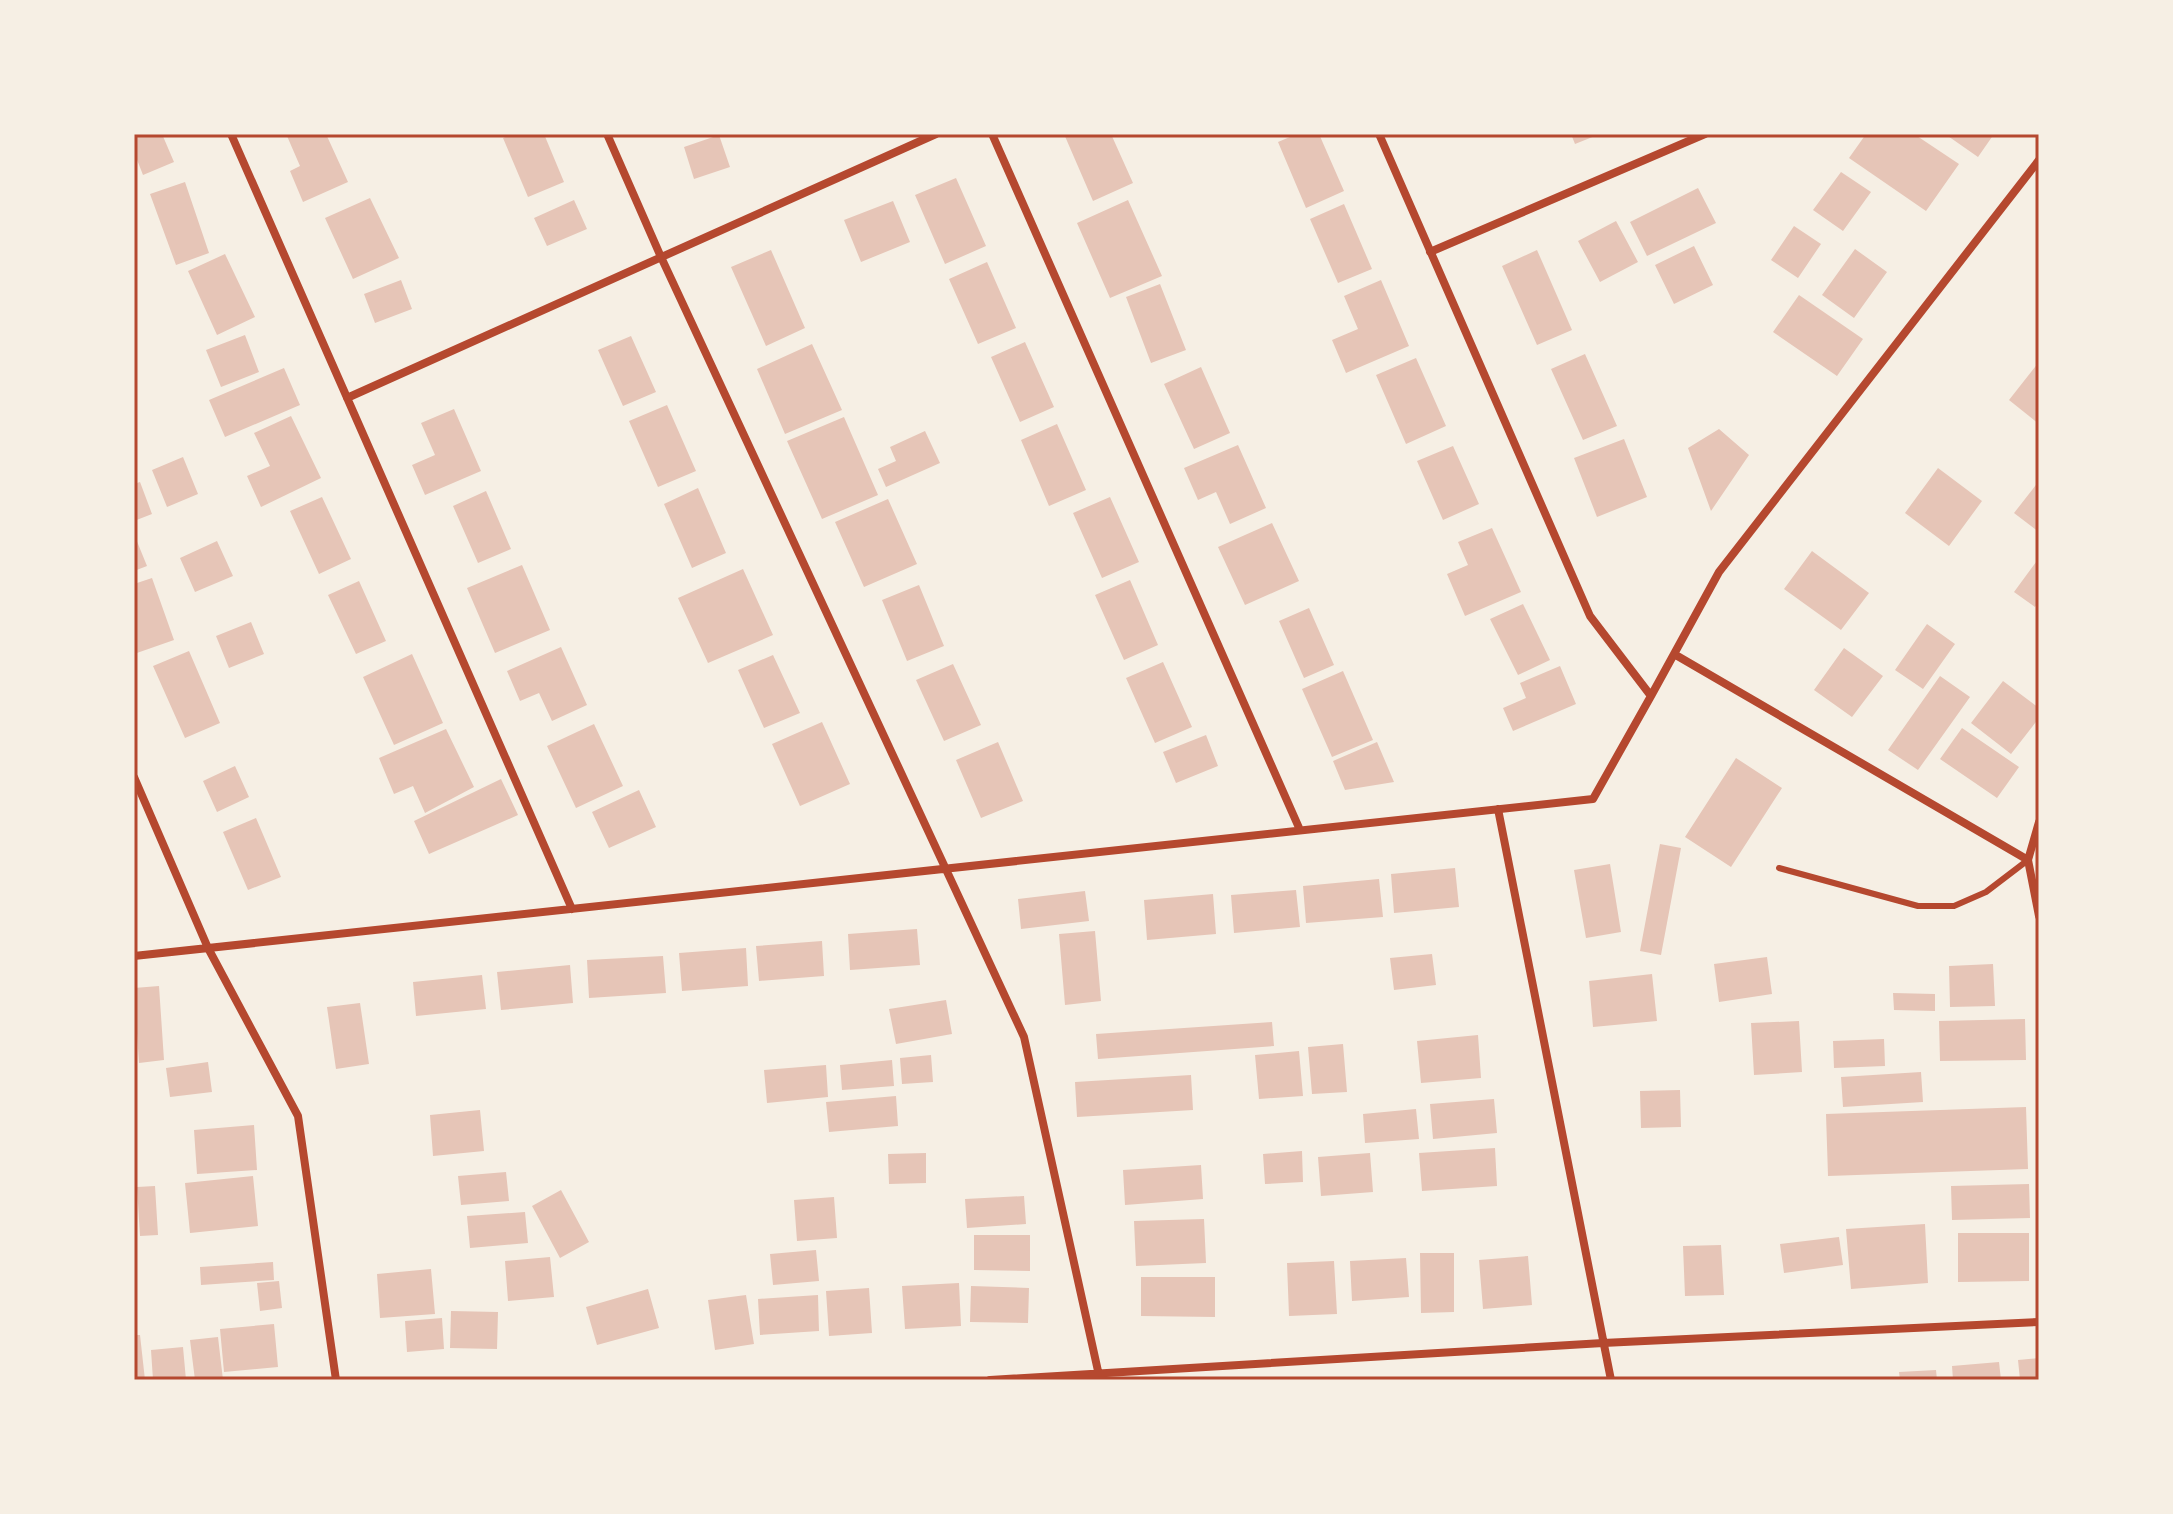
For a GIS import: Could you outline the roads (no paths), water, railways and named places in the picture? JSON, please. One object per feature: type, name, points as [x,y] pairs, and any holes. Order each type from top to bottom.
[{"type":"street","points":[[231,134],[572,909]]},
{"type":"street","points":[[607,134],[661,257],[1024,1037],[1099,1376]]},
{"type":"street","points":[[347,398],[936,134]]},
{"type":"street","points":[[992,134],[1300,830]]},
{"type":"street","points":[[1379,134],[1590,616],[1651,696]]},
{"type":"street","points":[[1430,252],[1705,134]]},
{"type":"street","points":[[134,956],[1593,799],[1719,572],[2039,160]]},
{"type":"street","points":[[1674,654],[2028,860]]},
{"type":"street","points":[[134,777],[208,948],[298,1116],[336,1380]]},
{"type":"street","points":[[1498,809],[1611,1380]]},
{"type":"street","points":[[2039,822],[2028,860],[2039,916]]},
{"type":"street","points":[[990,1380],[1099,1376],[1603,1343],[2039,1322]]},
{"type":"lane","points":[[1779,868],[1918,906],[1954,906],[1986,892],[2028,860]]}]
